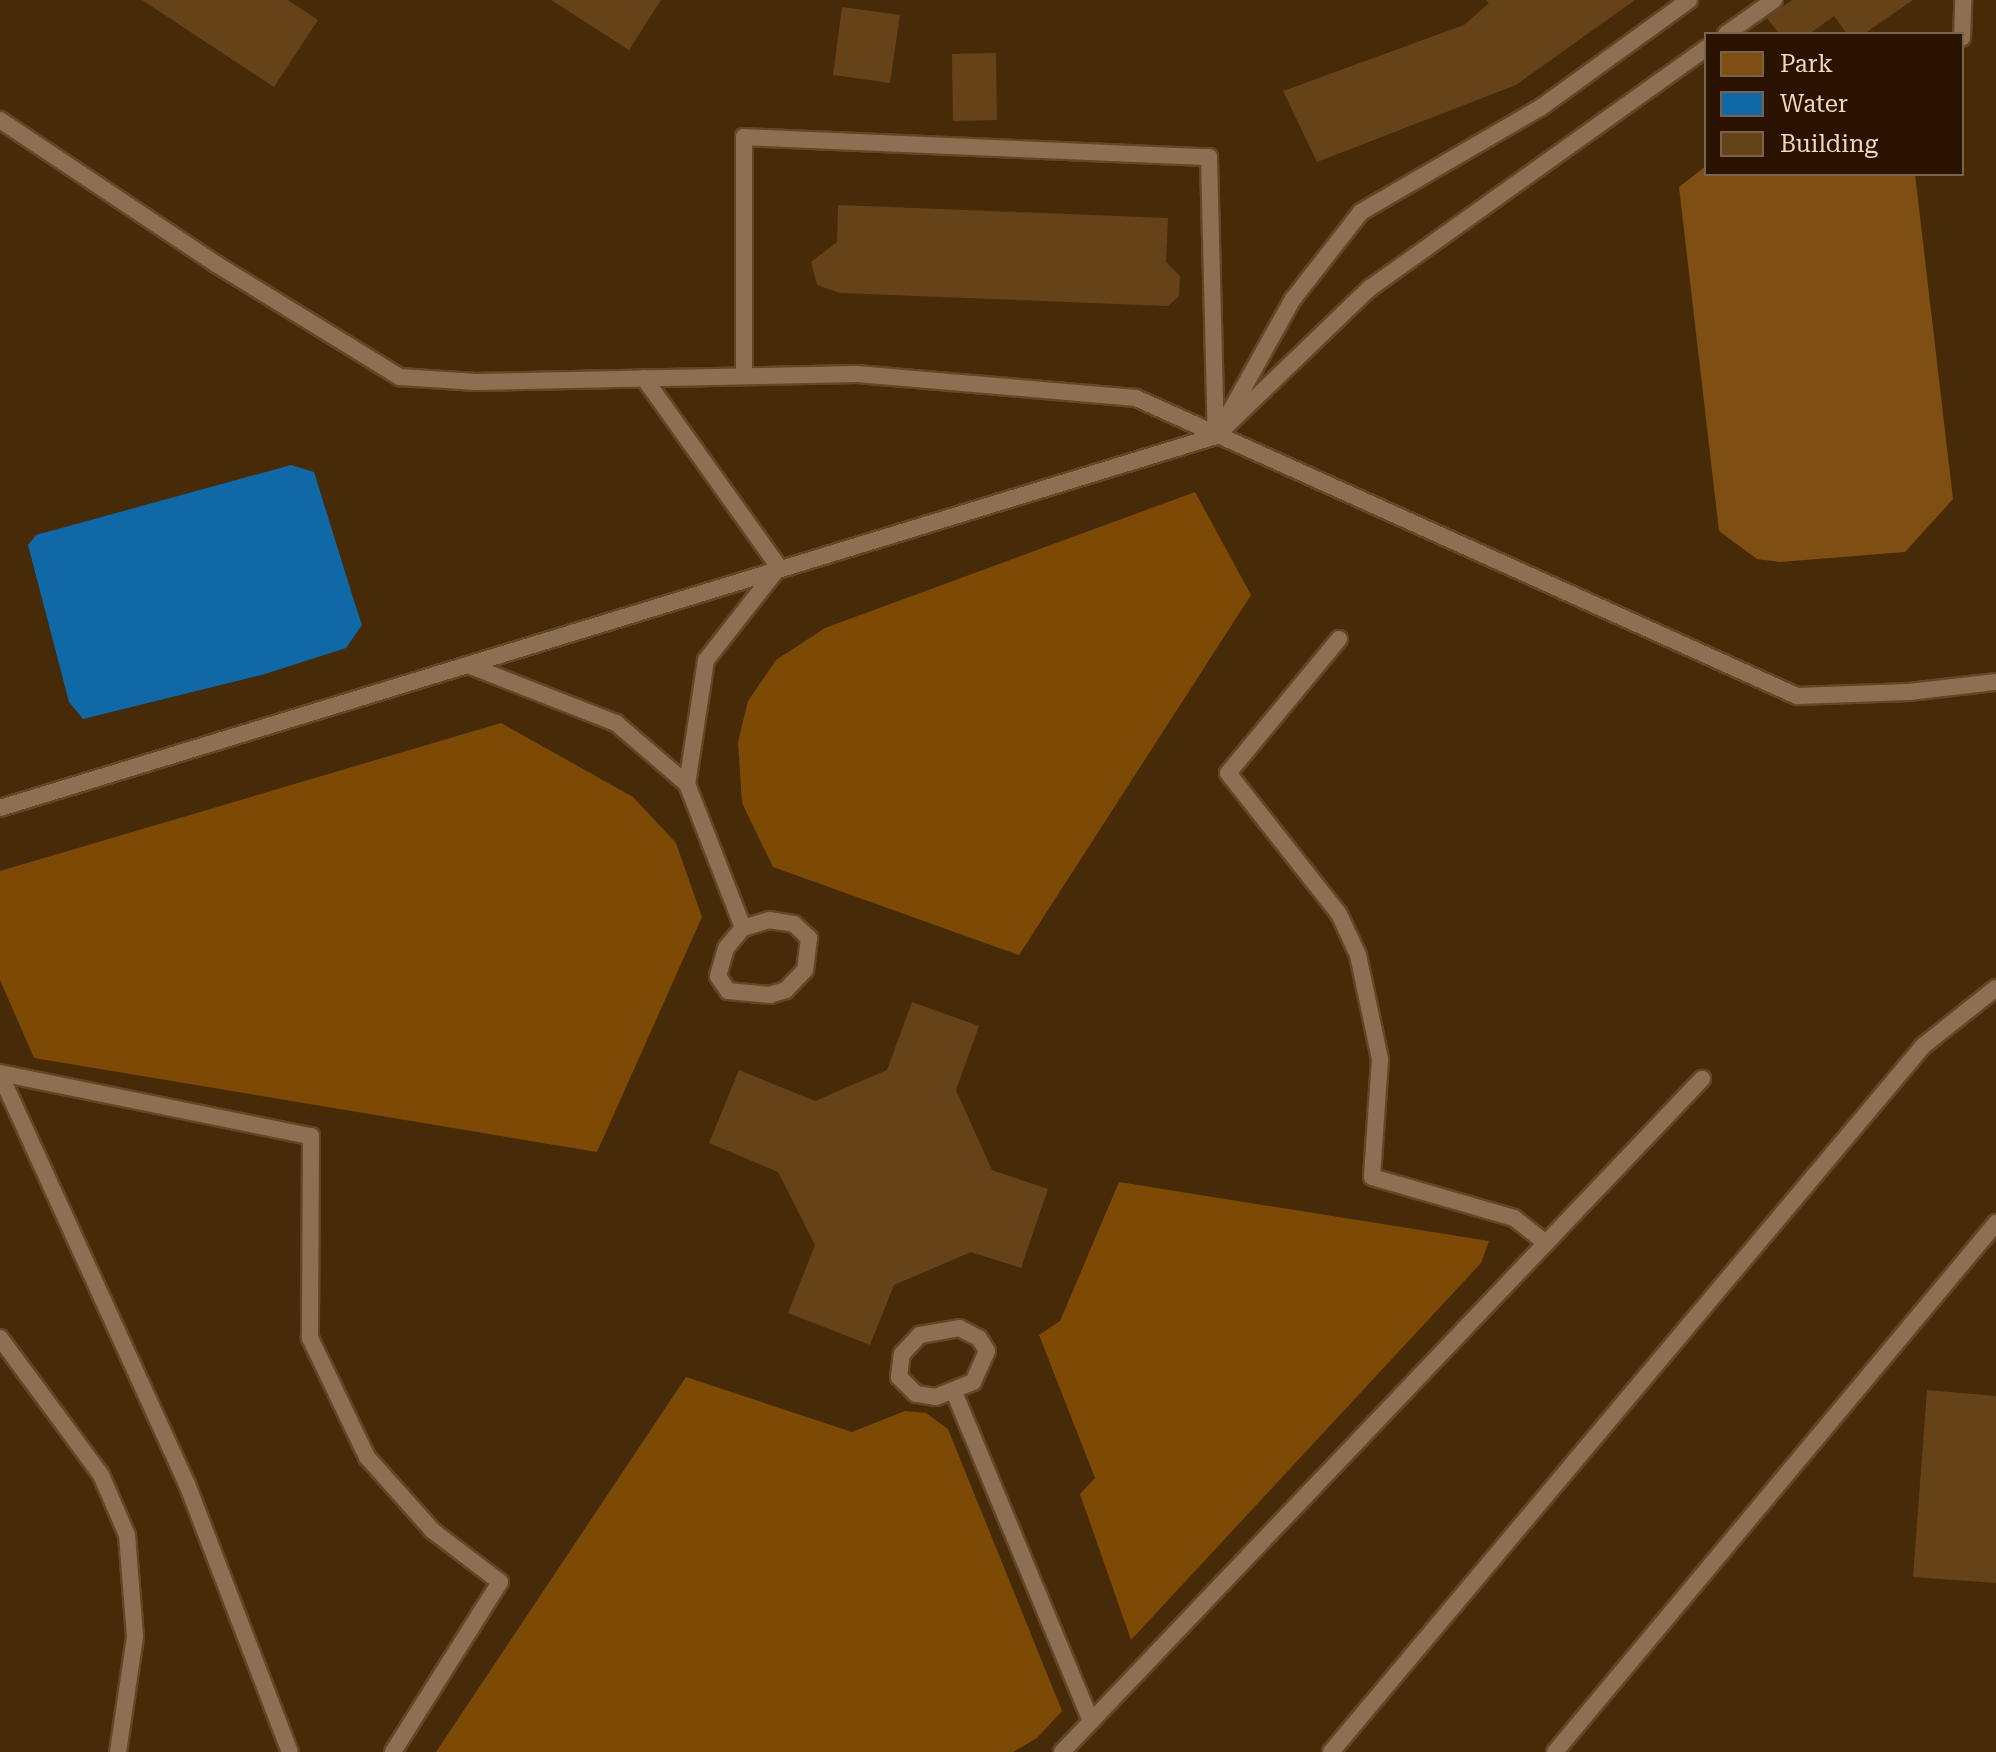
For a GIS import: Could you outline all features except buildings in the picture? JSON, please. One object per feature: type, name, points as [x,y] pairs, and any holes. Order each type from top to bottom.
[{"type":"lane","points":[[1216,436],[1293,299],[1361,212],[1540,108],[1689,0]]},
{"type":"lane","points":[[1729,32],[1774,0]]},
{"type":"lane","points":[[1962,32],[1963,0]]},
{"type":"lane","points":[[0,808],[779,567],[1216,436],[1370,288],[1704,49]]},
{"type":"lane","points":[[0,120],[216,264],[400,377],[476,382],[857,374],[1136,398],[1797,696],[1909,692],[1996,682]]},
{"type":"lane","points":[[744,376],[744,137],[1209,157],[1216,436]]},
{"type":"lane","points":[[644,378],[779,567]]},
{"type":"lane","points":[[687,784],[706,660],[779,567]]},
{"type":"lane","points":[[1339,639],[1228,773],[1339,914],[1358,955],[1380,1059],[1372,1177],[1514,1218],[1546,1243]]},
{"type":"lane","points":[[468,665],[616,723],[687,784],[743,928]]},
{"type":"lane","points":[[769,920],[802,930],[811,943],[800,978],[770,995],[728,991],[718,976],[726,948],[743,928],[769,920]]},
{"type":"lane","points":[[1331,1752],[1923,1046],[1996,988]]},
{"type":"lane","points":[[0,1074],[187,1484],[290,1752]]},
{"type":"lane","points":[[0,1074],[311,1136],[310,1338],[367,1457],[433,1531],[500,1582],[393,1752]]},
{"type":"lane","points":[[1062,1752],[1702,1079]]},
{"type":"lane","points":[[1555,1752],[1996,1223]]},
{"type":"lane","points":[[959,1328],[985,1344],[987,1351],[973,1382],[954,1392],[926,1397],[902,1382],[902,1354],[920,1335],[959,1328]]},
{"type":"lane","points":[[0,1338],[101,1475],[127,1535],[135,1637],[118,1752]]},
{"type":"lane","points":[[954,1392],[1091,1721]]},
{"type":"green space","points":[[1704,168],[1704,176],[1915,176],[1953,499],[1905,552],[1780,562],[1757,559],[1719,531],[1679,187]]},
{"type":"shaded area","points":[[1195,492],[1251,595],[1019,955],[773,867],[742,803],[738,742],[748,701],[776,660],[825,628]]},
{"type":"shaded area","points":[[501,723],[633,797],[676,843],[702,917],[597,1152],[34,1058],[0,980],[0,871]]},
{"type":"shaded area","points":[[1119,1182],[1489,1241],[1481,1263],[1131,1640],[1080,1494],[1095,1478],[1039,1335],[1060,1321]]},
{"type":"shaded area","points":[[686,1377],[852,1432],[905,1411],[926,1413],[948,1429],[1062,1711],[1037,1738],[1013,1752],[436,1752]]},
{"type":"water","points":[[291,465],[314,472],[362,625],[346,648],[265,674],[83,719],[69,702],[28,545],[36,535]]}]
